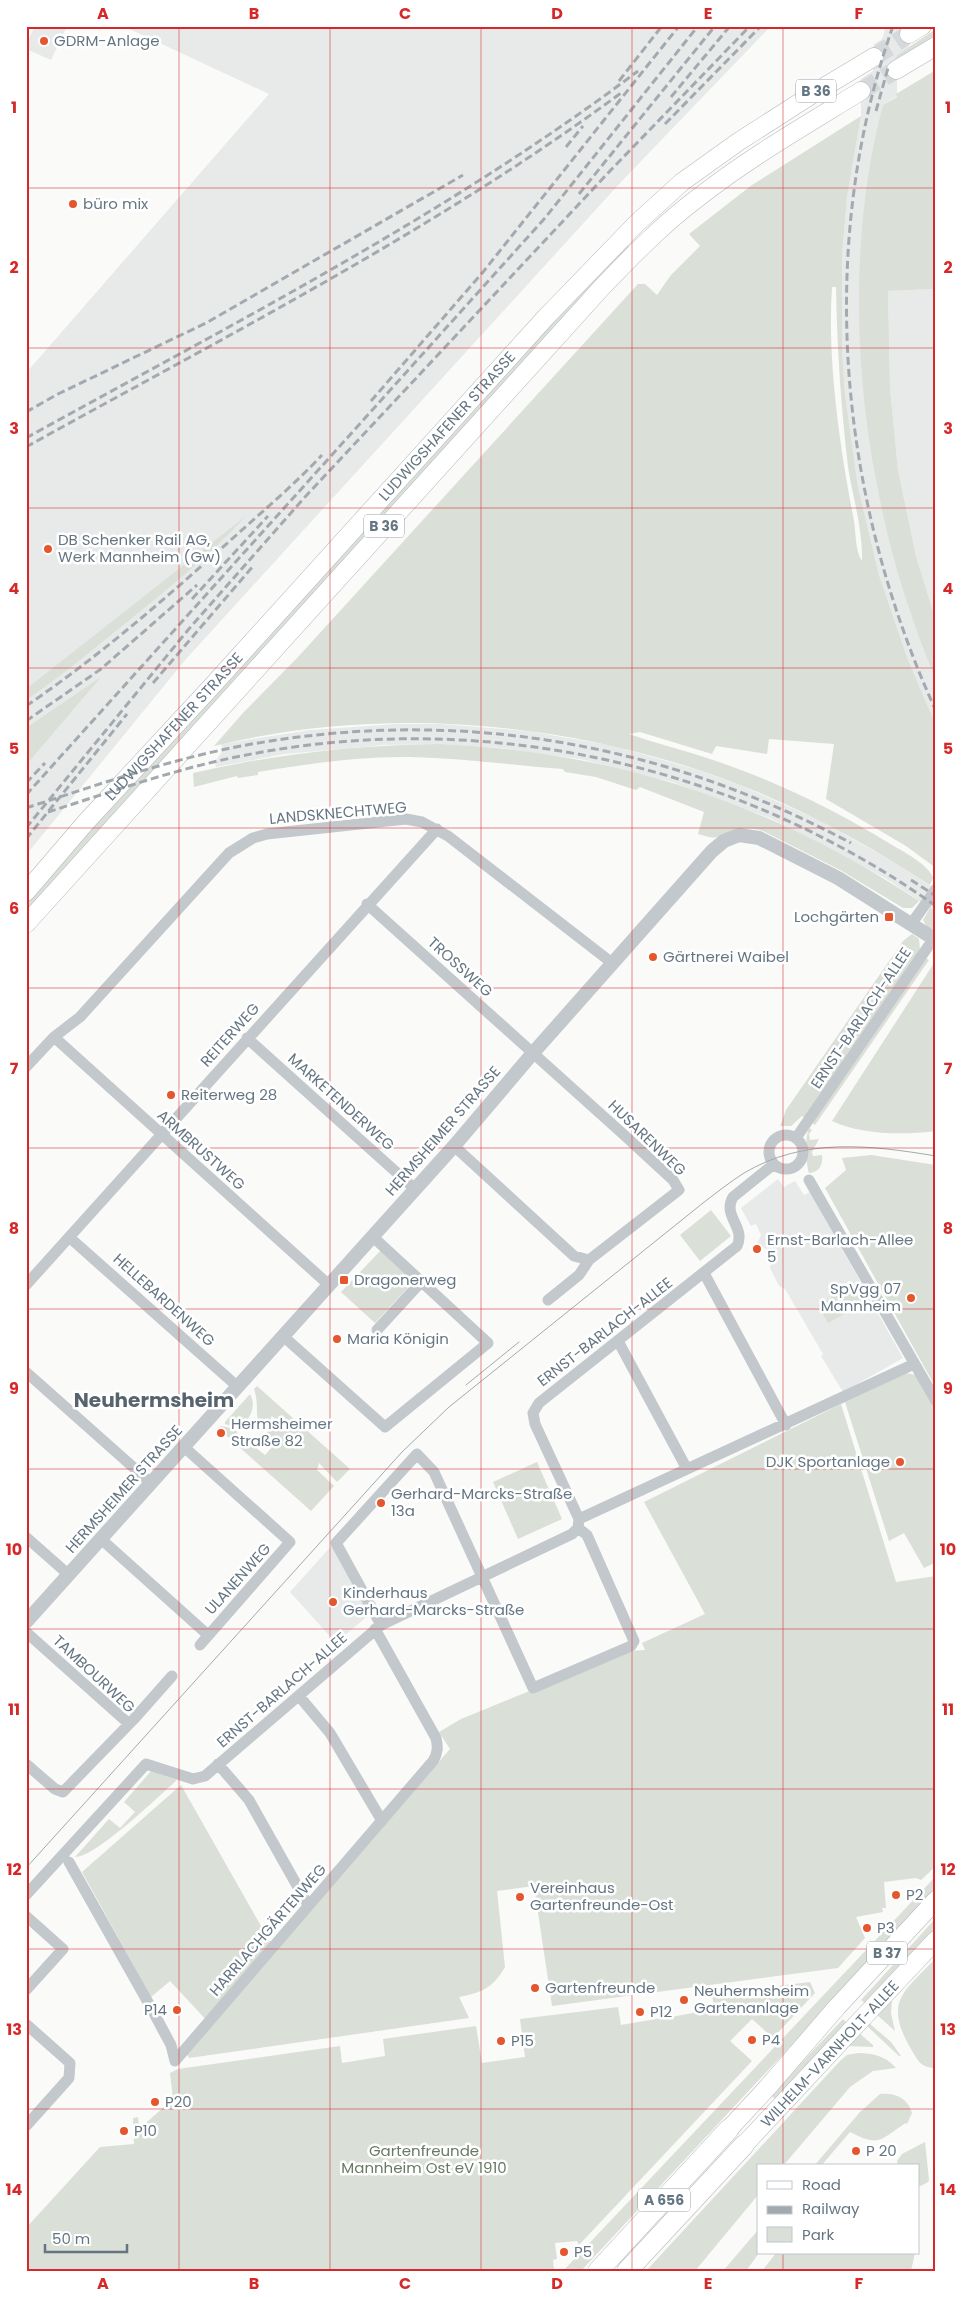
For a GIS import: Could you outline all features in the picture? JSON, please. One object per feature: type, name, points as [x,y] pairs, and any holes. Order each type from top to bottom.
[{"type":"highway","name":"A 656","points":[[598,2271],[729,2129]]},
{"type":"highway","name":"A 656","points":[[627,2271],[744,2145]]},
{"type":"main road","points":[[896,70],[936,46]]},
{"type":"main road","name":"LUDWIGSHAFENER STRASSE","points":[[26,892],[86,822],[219,679],[546,317],[630,230],[682,182],[818,90],[874,57]]},
{"type":"main road","name":"LUDWIGSHAFENER STRASSE","points":[[26,924],[604,285],[650,238],[699,197],[763,152],[861,91]]},
{"type":"main road","name":"WILHELM-VARNHOLT-ALLEE","points":[[729,2129],[768,2088],[837,2007],[936,1900]]},
{"type":"main road","name":"WILHELM-VARNHOLT-ALLEE","points":[[744,2145],[936,1940]]},
{"type":"street","name":"LANDSKNECHTWEG","points":[[26,1067],[54,1036],[80,1017],[229,853],[247,842],[281,831],[406,819],[422,822],[436,829],[606,959],[611,965]]},
{"type":"street","name":"REITERWEG","points":[[26,1285],[436,829]]},
{"type":"street","name":"HERMSHEIMER STRASSE","points":[[26,1622],[454,1146],[533,1052],[712,851],[724,841],[739,835],[759,838],[797,856],[912,923],[935,939]]},
{"type":"street","points":[[912,923],[936,889]]},
{"type":"street","name":"TROSSWEG","points":[[368,904],[533,1052]]},
{"type":"street","name":"ERNST-BARLACH-ALLEE","points":[[796,1138],[935,939]]},
{"type":"street","name":"ARMBRUSTWEG","points":[[54,1036],[329,1285]]},
{"type":"street","name":"MARKETENDERWEG","points":[[247,1038],[415,1189]]},
{"type":"street","name":"HUSARENWEG","points":[[533,1052],[673,1180],[679,1190],[590,1260]]},
{"type":"street","points":[[784,1136],[796,1138],[803,1151],[797,1165],[785,1169],[774,1164],[770,1155],[773,1142],[784,1136]]},
{"type":"street","points":[[454,1146],[574,1256],[590,1260],[579,1275],[548,1300]]},
{"type":"street","name":"ERNST-BARLACH-ALLEE","points":[[26,1895],[146,1764],[155,1765],[192,1779],[205,1776],[378,1627],[572,1534],[579,1524],[535,1424],[533,1413],[538,1404],[737,1246],[740,1232],[729,1211],[729,1203],[733,1197],[774,1164]]},
{"type":"street","points":[[808,1180],[936,1401]]},
{"type":"street","points":[[283,1336],[384,1431],[488,1343],[372,1236]]},
{"type":"street","name":"HELLEBARDENWEG","points":[[69,1237],[238,1386]]},
{"type":"street","points":[[704,1273],[786,1425]]},
{"type":"street","points":[[377,1330],[421,1282]]},
{"type":"street","points":[[618,1342],[687,1469]]},
{"type":"street","points":[[481,1577],[532,1688],[631,1646],[634,1641],[633,1635],[579,1524],[687,1469],[786,1425],[914,1364]]},
{"type":"street","points":[[26,1372],[151,1483]]},
{"type":"street","name":"ULANENWEG","points":[[101,1539],[208,1635],[290,1542],[184,1447]]},
{"type":"street","name":"HARRLACHGÄRTENWEG","points":[[69,1862],[171,2045],[175,2061],[433,1761],[438,1746],[436,1738],[336,1542],[417,1454],[434,1472],[481,1577]]},
{"type":"street","points":[[26,1537],[69,1575]]},
{"type":"street","name":"TAMBOURWEG","points":[[26,1632],[128,1723],[63,1792],[55,1789],[26,1764]]},
{"type":"street","points":[[200,1645],[208,1635]]},
{"type":"street","points":[[128,1723],[172,1676]]},
{"type":"street","points":[[299,1696],[330,1733],[382,1821]]},
{"type":"street","points":[[218,1764],[249,1800],[308,1905]]},
{"type":"street","points":[[26,1916],[63,1949],[26,1990]]},
{"type":"street","points":[[26,2024],[70,2063],[70,2078],[26,2126]]},
{"type":"shaded area","points":[[35,26],[67,26],[51,60],[26,49],[26,44]]},
{"type":"shaded area","points":[[123,26],[771,26],[621,182],[186,659],[26,855],[26,373],[269,94]]},
{"type":"shaded area","points":[[886,26],[909,26],[909,47],[897,55],[897,96],[883,105],[869,172],[861,257],[860,309],[864,392],[876,482],[886,527],[910,611],[936,679],[936,725],[908,660],[879,575],[858,487],[845,394],[842,348],[842,256],[847,197],[861,116],[861,79],[873,71],[874,44],[882,39]]},
{"type":"shaded area","points":[[936,287],[936,621],[916,556],[898,470],[890,388],[888,291],[935,289]]},
{"type":"shaded area","points":[[397,724],[441,724],[528,731],[614,746],[698,770],[740,785],[819,820],[895,863],[936,889],[936,912],[885,878],[772,819],[672,782],[580,759],[501,748],[440,744],[384,745],[285,754],[216,767],[215,762],[223,750],[221,744],[310,730]]},
{"type":"shaded area","points":[[778,1179],[784,1187],[795,1181],[804,1195],[810,1192],[903,1358],[843,1392],[821,1356],[823,1354],[785,1289],[779,1286],[770,1268],[771,1262],[765,1248],[757,1244],[761,1235],[756,1224],[751,1226],[741,1208]]},
{"type":"shaded area","name":"Kinderhaus Gerhard-Marcks-Straße","points":[[333,1544],[371,1613],[336,1643],[290,1592]]},
{"type":"green space","points":[[936,29],[936,35],[895,60],[897,55]]},
{"type":"green space","points":[[936,70],[935,289],[888,291],[890,388],[898,470],[916,556],[936,621],[936,679],[911,613],[890,543],[874,470],[864,396],[859,321],[861,247],[868,174],[883,105],[897,97],[896,94]]},
{"type":"green space","points":[[861,116],[847,197],[842,256],[842,348],[845,394],[858,487],[879,575],[908,660],[936,725],[936,868],[906,846],[826,799],[834,744],[769,739],[767,754],[716,746],[712,754],[640,732],[629,734],[739,769],[828,809],[915,859],[931,873],[933,878],[930,885],[838,830],[790,806],[740,785],[677,763],[613,746],[547,733],[480,726],[412,723],[345,725],[279,733],[214,746],[243,713],[298,657],[638,284],[645,284],[657,295],[671,275],[700,246],[689,234],[752,185]],"holes":[[[832,287],[836,287],[838,355],[843,422],[848,467],[861,538],[862,561],[857,547],[844,464],[833,374],[831,315]]]},
{"type":"green space","points":[[625,242],[630,248],[26,913],[26,902],[47,877]]},
{"type":"green space","points":[[246,516],[205,557],[176,582],[80,660],[26,700],[26,689]]},
{"type":"green space","points":[[101,677],[26,765],[26,728]]},
{"type":"green space","points":[[440,744],[506,749],[569,758],[630,771],[690,789],[749,810],[806,836],[863,866],[919,901],[912,908],[903,908],[842,871],[763,831],[744,829],[715,837],[698,834],[704,812],[640,787],[636,790],[596,777],[565,772],[563,769],[448,759],[372,758],[314,763],[258,772],[258,775],[238,778],[237,776],[194,787],[193,773],[224,766],[316,752],[378,746]]},
{"type":"green space","points":[[930,908],[936,912],[936,933],[927,927],[923,920]]},
{"type":"green space","points":[[912,934],[919,939],[920,950],[805,1118],[802,1116],[791,1126],[780,1126],[786,1110],[903,941]]},
{"type":"green space","points":[[925,958],[929,960],[815,1125],[812,1123]]},
{"type":"green space","points":[[936,960],[936,1131],[883,1133],[856,1129],[832,1121]]},
{"type":"green space","points":[[809,1128],[812,1130],[809,1134],[810,1140],[819,1139],[812,1152],[813,1156],[822,1155],[822,1158],[818,1169],[809,1173],[806,1150]]},
{"type":"green space","points":[[871,1155],[936,1165],[936,1388],[825,1188],[846,1170],[842,1158]]},
{"type":"green space","points":[[711,1210],[731,1236],[700,1261],[680,1235]]},
{"type":"green space","points":[[382,1249],[415,1280],[375,1323],[341,1292]]},
{"type":"green space","points":[[851,1286],[862,1304],[828,1323],[818,1305]]},
{"type":"green space","name":"DJK Sportanlage","points":[[906,1373],[916,1375],[936,1409],[936,1562],[924,1568],[904,1533],[889,1541],[845,1402]]},
{"type":"green space","points":[[257,1386],[350,1469],[337,1482],[319,1463],[317,1470],[334,1486],[311,1511],[218,1428],[221,1426],[236,1429],[238,1437],[250,1443],[265,1455],[275,1444],[265,1435],[274,1425],[275,1419],[271,1417],[270,1425],[263,1432],[257,1416],[257,1401],[254,1389]]},
{"type":"green space","points":[[250,1394],[253,1407],[247,1420],[244,1418],[236,1427],[225,1424],[225,1422]]},
{"type":"green space","points":[[841,1404],[896,1582],[936,1576],[936,1866],[921,1880],[916,1878],[884,1882],[886,1908],[882,1908],[883,1912],[856,1917],[865,1938],[838,1968],[552,2006],[534,1886],[497,1891],[505,1967],[491,1985],[474,1994],[459,1997],[469,2018],[189,2058],[186,2053],[210,2024],[170,1981],[151,1997],[82,1872],[181,1785],[274,1949],[450,1749],[439,1732],[461,1719],[628,1651],[645,1650],[642,1643],[705,1614],[644,1502]]},
{"type":"green space","points":[[537,1462],[562,1519],[518,1539],[493,1482]]},
{"type":"green space","points":[[151,1771],[177,1780],[142,1812],[97,1848],[84,1855],[75,1857],[109,1819],[120,1828],[135,1812],[124,1802]]},
{"type":"green space","points":[[936,1876],[936,1890],[581,2271],[563,2271]]},
{"type":"green space","points":[[936,1918],[936,1928],[866,2004],[861,2000]]},
{"type":"green space","points":[[936,1958],[936,2064],[933,2068],[922,2064],[911,2049],[903,2033],[898,2008],[901,1998],[907,1989]]},
{"type":"green space","name":"Gartenfreunde Mannheim Ost eV 1910","points":[[810,1982],[815,1993],[773,2038],[752,2019],[730,2041],[752,2061],[579,2245],[577,2241],[555,2243],[557,2259],[553,2260],[554,2271],[26,2271],[26,2228],[100,2147],[134,2144],[133,2118],[138,2117],[139,2129],[173,2099],[170,2073],[178,2069],[340,2046],[342,2063],[385,2056],[383,2039],[476,2026],[482,2063],[525,2057],[520,2019],[618,2007],[621,2025],[662,2018],[660,2004],[664,2004],[666,2018],[714,2009],[712,1994]]},
{"type":"green space","points":[[892,1999],[891,2013],[895,2031],[876,2014]]},
{"type":"green space","points":[[843,2019],[847,2023],[776,2100],[771,2095]]},
{"type":"green space","points":[[869,2023],[891,2042],[901,2056],[867,2026]]},
{"type":"green space","points":[[859,2033],[873,2045],[873,2047],[847,2046]]},
{"type":"green space","points":[[858,2053],[879,2056],[896,2068],[873,2071],[850,2087],[785,2164],[757,2164],[757,2196],[695,2271],[646,2271],[840,2061],[847,2055]]},
{"type":"green space","points":[[880,2094],[891,2094],[904,2100],[912,2113],[907,2124],[880,2140],[868,2140],[850,2132],[823,2164],[816,2164],[860,2112]]},
{"type":"green space","points":[[925,2142],[928,2182],[920,2186],[920,2164],[898,2164],[897,2161],[902,2154]]},
{"type":"green space","points":[[757,2231],[758,2254],[746,2271],[723,2271]]},
{"type":"green space","points":[[775,2254],[915,2254],[911,2271],[762,2271]]},
{"type":"tunnel","points":[[874,57],[909,34]]},
{"type":"tunnel","points":[[861,91],[896,70]]},
{"type":"tram line","points":[[26,1868],[402,1452],[449,1407],[703,1203],[744,1173],[767,1161],[814,1149],[862,1147],[936,1156]]},
{"type":"tram line","points":[[466,1385],[519,1342]]},
{"type":"railway","points":[[619,81],[662,26]]},
{"type":"railway","points":[[371,401],[483,272],[679,26]]},
{"type":"railway","points":[[26,795],[545,218],[698,26]]},
{"type":"railway","points":[[579,194],[715,26]]},
{"type":"railway","points":[[671,97],[730,26]]},
{"type":"railway","points":[[26,828],[188,630],[304,498],[608,173],[750,26]]},
{"type":"railway","points":[[665,124],[761,26]]},
{"type":"railway","points":[[893,26],[868,110],[853,197],[847,284],[849,372],[859,460],[877,546],[903,630],[936,711]]},
{"type":"railway","points":[[876,111],[888,68]]},
{"type":"railway","points":[[26,438],[261,309],[415,220],[491,173],[638,71]]},
{"type":"railway","points":[[26,447],[254,322],[404,236],[550,143],[621,93]]},
{"type":"railway","points":[[566,147],[583,126]]},
{"type":"railway","points":[[26,412],[58,394],[206,323],[463,175]]},
{"type":"railway","points":[[26,706],[80,667],[158,604],[278,498],[322,455]]},
{"type":"railway","points":[[192,599],[268,516]]},
{"type":"railway","points":[[153,683],[254,565]]},
{"type":"railway","points":[[26,721],[101,669],[197,585]]},
{"type":"railway","points":[[26,839],[127,714]]},
{"type":"railway","points":[[26,808],[160,766],[241,746],[321,734],[400,730],[477,732],[554,741],[630,757],[705,779],[778,808],[851,843]]},
{"type":"railway","points":[[48,812],[143,781],[241,756],[332,743],[423,739],[514,744],[604,759],[692,783],[777,816],[858,857],[936,906]]},
{"type":"railway","points":[[26,783],[45,763]]},
{"type":"railway","points":[[911,880],[936,896]]},
{"type":"place","name":"GDRM-Anlage","points":[[44,41]]},
{"type":"place","name":"büro mix","points":[[73,204]]},
{"type":"place","name":"DB Schenker Rail AG, Werk Mannheim (Gw)","points":[[48,549]]},
{"type":"place","name":"Lochgärten","points":[[889,917]]},
{"type":"place","name":"Gärtnerei Waibel","points":[[653,957]]},
{"type":"place","name":"Reiterweg 28","points":[[171,1095]]},
{"type":"place","name":"Ernst-Barlach-Allee 5","points":[[757,1249]]},
{"type":"place","name":"Dragonerweg","points":[[344,1280]]},
{"type":"place","name":"SpVgg 07 Mannheim","points":[[911,1298]]},
{"type":"place","name":"Maria Königin","points":[[337,1339]]},
{"type":"place","name":"Hermsheimer Straße 82","points":[[221,1433]]},
{"type":"place","name":"DJK Sportanlage","points":[[900,1462]]},
{"type":"place","name":"Gerhard-Marcks-Straße 13a","points":[[381,1503]]},
{"type":"place","name":"Kinderhaus Gerhard-Marcks-Straße","points":[[333,1602]]},
{"type":"place","name":"P2","points":[[896,1895]]},
{"type":"place","name":"Vereinhaus Gartenfreunde-Ost","points":[[520,1897]]},
{"type":"place","name":"P3","points":[[867,1928]]},
{"type":"place","name":"Gartenfreunde","points":[[535,1988]]},
{"type":"place","name":"Neuhermsheim Gartenanlage","points":[[684,2000]]},
{"type":"place","name":"P14","points":[[177,2010]]},
{"type":"place","name":"P12","points":[[640,2012]]},
{"type":"place","name":"P4","points":[[752,2040]]},
{"type":"place","name":"P15","points":[[501,2041]]},
{"type":"place","name":"P20","points":[[155,2102]]},
{"type":"place","name":"P10","points":[[124,2131]]},
{"type":"place","name":"P 20","points":[[856,2151]]},
{"type":"place","name":"P5","points":[[564,2252]]},
{"type":"district","name":"Neuhermsheim","points":[[154,1400]]}]
